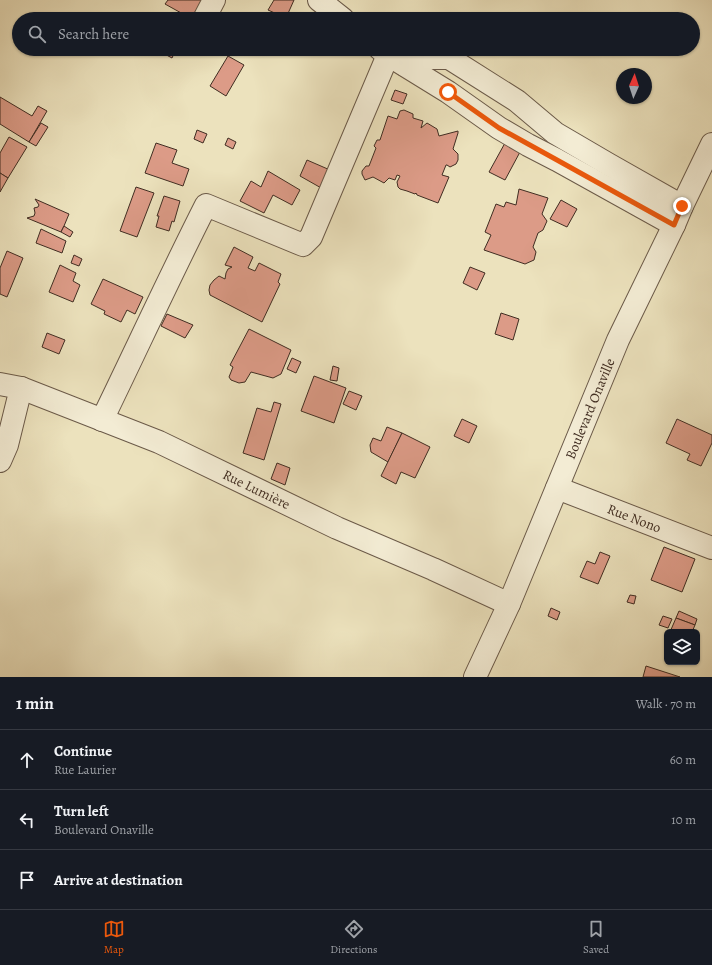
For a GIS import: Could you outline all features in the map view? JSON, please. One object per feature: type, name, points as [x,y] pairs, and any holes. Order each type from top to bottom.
[{"type":"street","points":[[208,12],[214,0]]},
{"type":"street","points":[[319,0],[334,12]]},
{"type":"street","points":[[391,56],[448,92],[505,131],[678,216]]},
{"type":"street","points":[[391,56],[449,58],[517,101],[555,132],[608,164],[678,216]]},
{"type":"street","points":[[102,420],[150,322],[179,258],[206,205],[303,245],[311,237],[391,56]]},
{"type":"street","name":"Boulevard Onaville","points":[[475,677],[509,604],[618,340],[712,144]]},
{"type":"street","name":"Rue Lumière","points":[[0,384],[21,388],[159,442],[337,528],[433,569],[509,604]]},
{"type":"street","points":[[0,461],[7,445],[21,388]]},
{"type":"street","name":"Rue Nono","points":[[557,488],[712,548]]},
{"type":"building","points":[[168,0],[207,0],[201,12],[179,12],[165,4]]},
{"type":"building","points":[[274,0],[294,0],[289,12],[272,12],[268,10]]},
{"type":"building","points":[[228,56],[244,65],[226,96],[210,86]]},
{"type":"building","points":[[395,90],[407,94],[403,104],[391,100]]},
{"type":"building","points":[[0,97],[32,116],[38,106],[47,111],[29,142],[0,124]]},
{"type":"building","points":[[404,110],[413,114],[413,118],[423,121],[421,128],[427,123],[437,129],[439,136],[458,131],[453,149],[458,154],[458,160],[456,164],[450,167],[446,165],[442,175],[449,177],[438,203],[417,195],[416,193],[415,194],[400,189],[397,182],[400,176],[397,175],[395,180],[389,178],[384,183],[373,177],[365,180],[362,174],[362,171],[366,166],[369,166],[376,148],[374,146],[377,140],[380,140],[388,116],[397,119],[400,111]]},
{"type":"building","points":[[41,123],[48,127],[36,146],[29,142]]},
{"type":"building","points":[[197,130],[207,134],[203,143],[194,139]]},
{"type":"building","points":[[9,137],[27,147],[8,178],[0,173],[0,153]]},
{"type":"building","points":[[228,138],[236,142],[233,149],[225,145]]},
{"type":"building","points":[[156,143],[177,150],[172,163],[189,169],[183,186],[145,173]]},
{"type":"building","points":[[505,143],[520,152],[505,180],[489,172]]},
{"type":"building","points":[[307,160],[330,170],[323,189],[300,176]]},
{"type":"building","points":[[268,171],[300,190],[292,205],[273,195],[264,213],[240,201],[251,181],[261,187]]},
{"type":"building","points":[[0,173],[8,178],[0,192]]},
{"type":"building","points":[[136,187],[154,193],[137,237],[120,231]]},
{"type":"building","points":[[519,189],[548,198],[542,214],[547,221],[543,230],[538,233],[533,247],[536,252],[534,260],[525,264],[484,250],[491,235],[485,232],[496,204],[504,207],[506,202],[516,205]]},
{"type":"building","points":[[164,196],[180,201],[174,222],[172,221],[169,231],[156,227],[159,216],[157,216]]},
{"type":"building","points":[[35,199],[69,214],[61,232],[27,218],[34,216],[34,208],[38,207],[39,205]]},
{"type":"building","points":[[561,200],[577,209],[567,227],[550,219]]},
{"type":"building","points":[[64,226],[73,232],[70,237],[61,232]]},
{"type":"building","points":[[41,229],[66,241],[62,253],[36,243]]},
{"type":"building","points":[[234,247],[253,257],[248,268],[255,271],[259,263],[281,274],[278,282],[280,284],[262,322],[210,295],[210,285],[219,276],[225,279],[228,269],[232,267],[225,265]]},
{"type":"building","points":[[7,251],[23,258],[7,297],[0,294],[0,268]]},
{"type":"building","points":[[74,255],[82,259],[79,266],[71,263]]},
{"type":"building","points":[[60,265],[76,273],[73,281],[80,285],[73,302],[49,292]]},
{"type":"building","points":[[470,267],[485,273],[477,290],[463,283]]},
{"type":"building","points":[[103,279],[143,297],[135,314],[127,310],[121,322],[104,314],[105,311],[91,304]]},
{"type":"building","points":[[501,313],[519,319],[513,340],[495,334]]},
{"type":"building","points":[[167,314],[193,325],[185,338],[161,326]]},
{"type":"building","points":[[249,329],[291,350],[281,374],[273,378],[251,372],[245,382],[239,383],[231,380],[229,377],[233,367],[230,365]]},
{"type":"building","points":[[47,333],[65,340],[59,354],[42,347]]},
{"type":"building","points":[[292,358],[301,362],[296,373],[287,369]]},
{"type":"building","points":[[333,366],[339,368],[337,381],[330,380]]},
{"type":"building","points":[[314,376],[346,388],[334,423],[301,411]]},
{"type":"building","points":[[349,391],[362,396],[356,410],[343,404]]},
{"type":"building","points":[[274,402],[281,404],[264,460],[243,453],[257,408],[271,412]]},
{"type":"building","points":[[462,419],[477,426],[469,443],[454,436]]},
{"type":"building","points":[[677,419],[712,435],[712,443],[701,466],[687,460],[690,454],[666,443]]},
{"type":"building","points":[[387,427],[402,433],[388,462],[371,452],[370,445],[373,438],[381,441]]},
{"type":"building","points":[[402,433],[430,447],[415,478],[401,472],[396,484],[381,476]]},
{"type":"building","points":[[277,463],[290,468],[285,485],[271,479]]},
{"type":"building","points":[[664,547],[695,559],[682,592],[651,580]]},
{"type":"building","points":[[600,552],[610,556],[598,584],[580,577],[587,561],[595,564]]},
{"type":"building","points":[[630,595],[636,596],[634,604],[627,602]]},
{"type":"building","points":[[551,608],[560,612],[557,620],[548,616]]},
{"type":"building","points":[[679,611],[697,619],[695,625],[676,618]]},
{"type":"building","points":[[663,616],[672,619],[668,628],[659,625]]},
{"type":"building","points":[[676,618],[695,625],[693,629],[671,629]]},
{"type":"building","points":[[646,666],[680,677],[643,677]]},
{"type":"route","points":[[448,92],[499,128],[674,225],[682,206]]}]
